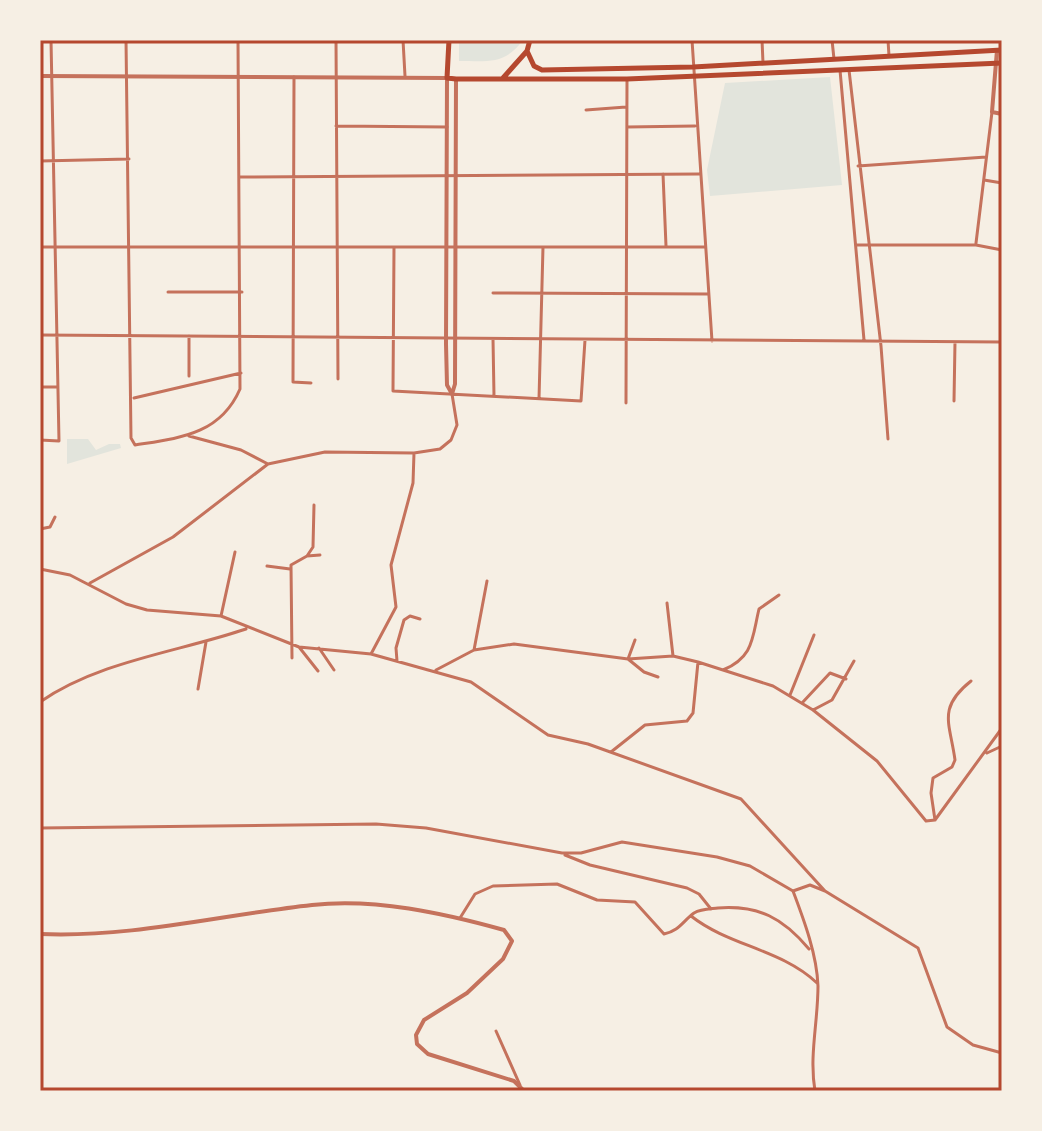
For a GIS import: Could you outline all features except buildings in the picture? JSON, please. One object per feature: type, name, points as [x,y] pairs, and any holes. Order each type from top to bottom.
[{"type":"main road","points":[[449,40],[447,78],[456,79],[627,79],[999,64]]},
{"type":"main road","points":[[502,79],[527,51],[530,40]]},
{"type":"main road","points":[[527,51],[530,60],[542,70],[693,67],[999,50]]},
{"type":"street","points":[[40,440],[59,441],[51,40]]},
{"type":"street","points":[[126,40],[134,398],[131,438],[135,445],[189,436],[210,427],[233,406],[241,373],[242,337],[238,40]]},
{"type":"street","points":[[336,40],[338,379]]},
{"type":"street","points":[[403,40],[405,78]]},
{"type":"street","points":[[692,40],[712,341]]},
{"type":"street","points":[[762,40],[763,63]]},
{"type":"street","points":[[832,40],[834,59]]},
{"type":"street","points":[[888,40],[889,56]]},
{"type":"street","points":[[976,245],[999,50]]},
{"type":"street","points":[[840,70],[864,340]]},
{"type":"street","points":[[849,70],[880,340],[888,439]]},
{"type":"street","points":[[40,76],[447,78],[447,385],[452,394],[457,425],[451,440],[440,449],[414,453],[325,452],[268,464],[173,537],[90,583]]},
{"type":"street","points":[[294,77],[293,382],[311,383]]},
{"type":"street","points":[[452,394],[455,384],[456,79]]},
{"type":"street","points":[[626,403],[627,79]]},
{"type":"street","points":[[586,110],[627,107]]},
{"type":"street","points":[[992,112],[1002,114]]},
{"type":"street","points":[[336,126],[447,127]]},
{"type":"street","points":[[627,127],[696,126]]},
{"type":"street","points":[[858,166],[986,157]]},
{"type":"street","points":[[40,161],[129,159]]},
{"type":"street","points":[[239,177],[293,174],[699,174]]},
{"type":"street","points":[[663,174],[666,247]]},
{"type":"street","points":[[984,180],[1002,183]]},
{"type":"street","points":[[856,245],[976,245],[1002,250]]},
{"type":"street","points":[[40,247],[705,247]]},
{"type":"street","points":[[539,399],[543,247]]},
{"type":"street","points":[[394,248],[393,391],[581,401],[585,340]]},
{"type":"street","points":[[168,292],[242,292]]},
{"type":"street","points":[[493,293],[708,294]]},
{"type":"street","points":[[40,335],[1002,342]]},
{"type":"street","points":[[189,336],[189,376]]},
{"type":"street","points":[[493,339],[494,396]]},
{"type":"street","points":[[954,401],[955,342]]},
{"type":"street","points":[[134,398],[241,373]]},
{"type":"street","points":[[40,387],[58,387]]},
{"type":"street","points":[[189,436],[241,450],[268,464]]},
{"type":"street","points":[[371,654],[396,607],[391,565],[413,483],[414,453]]},
{"type":"street","points":[[267,566],[291,567],[307,556],[313,547],[314,505]]},
{"type":"street","points":[[40,529],[50,527],[55,517]]},
{"type":"street","points":[[221,616],[235,552]]},
{"type":"street","points":[[307,556],[320,555]]},
{"type":"street","points":[[291,567],[292,658]]},
{"type":"street","points":[[40,569],[90,583],[109,596],[147,610],[221,616],[299,647],[371,654],[471,682],[548,735],[611,752],[741,799],[825,891]]},
{"type":"street","points":[[474,650],[487,581]]},
{"type":"street","points":[[723,670],[741,663],[756,629],[759,609],[779,595]]},
{"type":"street","points":[[667,603],[673,656]]},
{"type":"street","points":[[397,661],[396,648],[404,620],[410,616],[420,619]]},
{"type":"street","points":[[40,702],[61,687],[92,674],[248,628]]},
{"type":"street","points":[[790,696],[814,635]]},
{"type":"street","points":[[628,659],[635,640]]},
{"type":"street","points":[[198,689],[206,642]]},
{"type":"street","points":[[436,670],[474,650],[536,645],[628,659],[673,656],[698,662],[773,686],[813,710],[877,761],[918,816],[926,821],[935,820],[1002,728]]},
{"type":"street","points":[[299,647],[318,671]]},
{"type":"street","points":[[319,648],[334,670]]},
{"type":"street","points":[[628,659],[644,672],[658,677]]},
{"type":"street","points":[[813,710],[832,700],[854,661]]},
{"type":"street","points":[[611,752],[645,725],[687,721],[693,713],[698,662]]},
{"type":"street","points":[[802,703],[824,675],[830,673],[846,679]]},
{"type":"street","points":[[935,820],[931,793],[933,778],[952,767],[955,760],[947,710],[955,694],[971,681]]},
{"type":"street","points":[[986,754],[1002,746]]},
{"type":"street","points":[[40,828],[361,823],[426,828],[562,853],[581,853],[622,842],[717,857],[750,866],[793,891],[812,952],[818,984],[811,1066],[815,1091]]},
{"type":"street","points":[[562,853],[590,865],[687,888],[699,894],[711,909]]},
{"type":"street","points":[[460,918],[470,899],[483,889],[557,884],[597,900],[635,902],[664,934],[681,927],[697,911],[757,909],[788,925],[812,952]]},
{"type":"street","points":[[793,891],[810,885],[825,891],[918,948],[947,1027],[973,1045],[1002,1053]]},
{"type":"street","points":[[40,934],[74,936],[201,922],[315,904],[380,906],[460,918],[504,930],[509,935],[511,945],[503,959],[467,993],[424,1020],[417,1028],[417,1044],[428,1054],[520,1085]]},
{"type":"street","points":[[691,916],[725,938],[796,965],[818,984]]},
{"type":"street","points":[[496,1031],[524,1091]]},
{"type":"shaded area","points":[[459,40],[523,40],[502,58],[459,61]]},
{"type":"shaded area","points":[[830,77],[842,185],[710,196],[707,170],[725,83]]},
{"type":"shaded area","points":[[67,439],[88,439],[96,450],[109,444],[120,444],[121,448],[67,464]]}]
